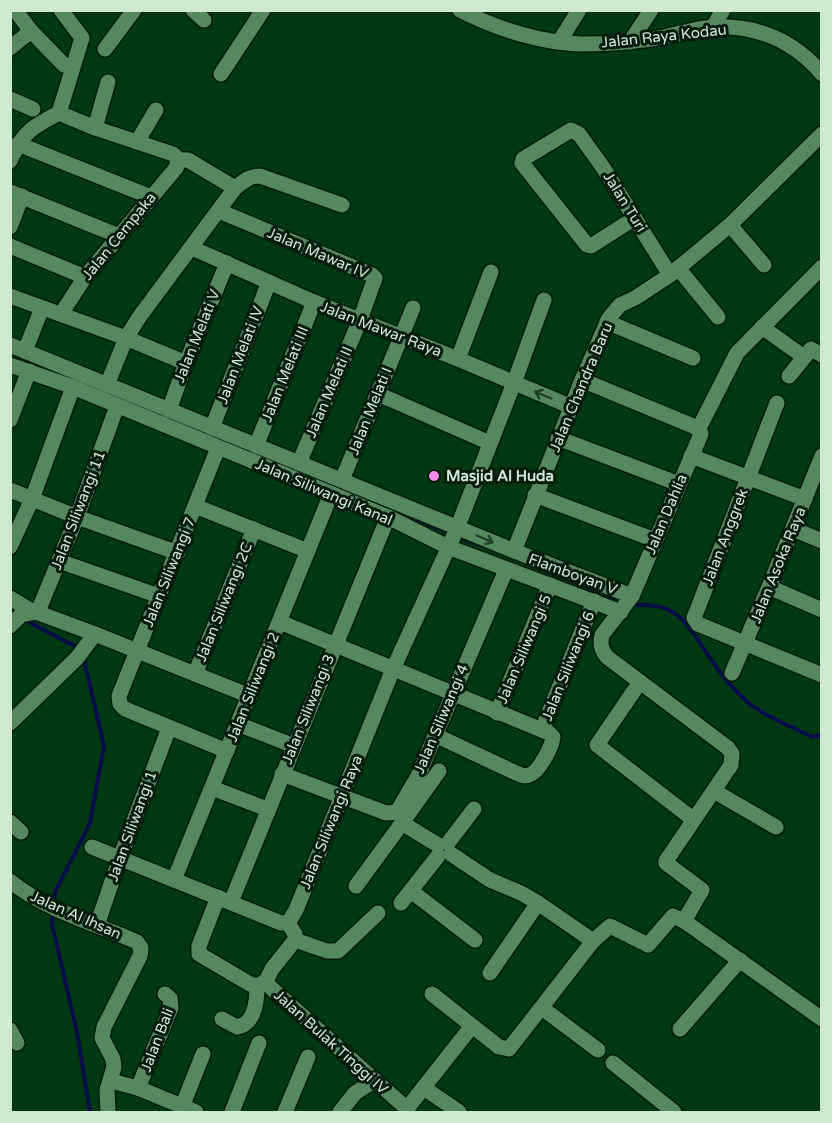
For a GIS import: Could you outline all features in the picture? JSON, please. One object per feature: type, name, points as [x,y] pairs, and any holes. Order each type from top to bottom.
[{"type":"street","points":[[15,10],[67,71]]},
{"type":"street","points":[[10,161],[18,144],[28,131],[59,112],[67,71],[82,38],[61,10]]},
{"type":"street","points":[[105,49],[134,10]]},
{"type":"street","points":[[221,74],[263,10]]},
{"type":"street","name":"Jalan Raya Kodau","points":[[460,10],[498,26],[559,42],[592,44],[630,42],[713,27],[738,28],[781,40],[801,53],[822,74]]},
{"type":"street","points":[[559,42],[579,10]]},
{"type":"street","points":[[630,42],[651,10]]},
{"type":"street","points":[[713,27],[723,10]]},
{"type":"street","points":[[10,48],[31,31]]},
{"type":"street","points":[[96,128],[108,82]]},
{"type":"street","points":[[10,99],[33,109]]},
{"type":"street","points":[[137,142],[156,110]]},
{"type":"street","points":[[59,112],[96,128],[173,154],[179,160],[188,160],[235,188]]},
{"type":"street","name":"Jalan Turi","points":[[635,218],[591,246],[587,245],[522,163],[524,157],[571,130],[579,134],[635,218],[674,271],[718,317]]},
{"type":"street","name":"Jalan Chandra Baru","points":[[514,551],[582,380],[608,322],[620,305],[635,298],[674,271],[730,225],[822,134]]},
{"type":"street","points":[[18,144],[151,197]]},
{"type":"street","name":"Jalan Cempaka","points":[[61,314],[85,277],[176,168],[179,160]]},
{"type":"street","points":[[107,385],[126,338],[140,316],[235,188],[250,176],[260,176],[342,205]]},
{"type":"street","points":[[10,227],[16,194],[119,236]]},
{"type":"street","name":"Jalan Mawar IV","points":[[219,211],[372,275],[375,278],[374,283],[360,320]]},
{"type":"street","points":[[730,225],[764,265]]},
{"type":"street","points":[[10,246],[85,277]]},
{"type":"street","name":"Jalan Mawar Raya","points":[[192,248],[314,302],[458,358],[572,408]]},
{"type":"street","name":"Jalan Melati V","points":[[169,410],[227,263]]},
{"type":"street","name":"Jalan Dahlia","points":[[640,682],[601,650],[602,635],[627,603],[692,456],[700,430],[734,358],[822,267]]},
{"type":"street","points":[[458,358],[491,272]]},
{"type":"street","name":"Jalan Melati IV","points":[[212,428],[269,282]]},
{"type":"street","points":[[10,296],[126,338],[186,363]]},
{"type":"street","name":"Jalan Siliwangi Raya","points":[[288,923],[296,910],[393,669],[453,537],[544,300]]},
{"type":"street","name":"Jalan Melati III","points":[[256,446],[314,302]]},
{"type":"street","points":[[25,351],[42,308]]},
{"type":"street","name":"Jalan Melati I","points":[[342,480],[413,308]]},
{"type":"street","name":"Jalan Melati II","points":[[299,464],[360,320]]},
{"type":"street","points":[[608,322],[693,358]]},
{"type":"street","points":[[762,327],[804,357]]},
{"type":"street","points":[[10,345],[342,480],[453,537]]},
{"type":"street","points":[[789,376],[811,349],[822,355]]},
{"type":"street","name":"Jalan Siliwangi Kanal","points":[[10,364],[73,387],[388,517],[453,537],[506,570],[594,601],[627,603]]},
{"type":"street","points":[[10,420],[29,371]]},
{"type":"street","points":[[582,380],[700,430]]},
{"type":"street","points":[[10,547],[32,499],[73,387]]},
{"type":"street","points":[[378,394],[490,443]]},
{"type":"street","name":"Jalan Anggrek","points":[[745,644],[698,624],[694,618],[777,403]]},
{"type":"street","name":"Jalan Siliwangi 11","points":[[20,620],[59,561],[117,406]]},
{"type":"street","points":[[558,438],[679,484]]},
{"type":"street","name":"Jalan Siliwangi 7","points":[[168,729],[125,709],[120,704],[119,696],[218,448]]},
{"type":"street","points":[[692,456],[805,499]]},
{"type":"street","name":"Jalan Asoka Raya","points":[[732,673],[770,587],[822,456]]},
{"type":"street","points":[[10,490],[178,553]]},
{"type":"street","name":"Jalan Siliwangi 2","points":[[174,880],[331,494]]},
{"type":"street","points":[[535,495],[655,540]]},
{"type":"street","points":[[195,506],[308,551]]},
{"type":"street","name":"Jalan Siliwangi 3","points":[[224,900],[294,746],[388,517]]},
{"type":"street","name":"Jalan Siliwangi 2C","points":[[195,674],[254,529]]},
{"type":"street","points":[[793,529],[822,541]]},
{"type":"street","name":"Flamboyan V","points":[[453,537],[514,551],[627,603]]},
{"type":"street","points":[[59,561],[159,596]]},
{"type":"street","name":"Jalan Siliwangi 4","points":[[341,797],[386,813],[397,812],[418,776],[506,570]]},
{"type":"street","name":"Jalan Siliwangi 5","points":[[497,713],[550,585]]},
{"type":"street","points":[[770,587],[822,610]]},
{"type":"street","points":[[10,598],[20,620],[138,651],[250,696]]},
{"type":"street","name":"Jalan Siliwangi 6","points":[[542,730],[594,601]]},
{"type":"street","points":[[280,622],[542,730],[553,737],[551,748],[533,773],[527,776],[435,735]]},
{"type":"street","points":[[10,723],[77,658],[92,638]]},
{"type":"street","points":[[745,644],[822,675]]},
{"type":"street","points":[[432,994],[499,1047],[509,1049],[593,941],[610,926],[648,945],[679,919],[702,890],[666,861],[714,791],[731,765],[732,754],[728,748],[640,682],[597,745],[694,820]]},
{"type":"street","points":[[238,724],[294,746]]},
{"type":"street","points":[[168,729],[227,751]]},
{"type":"street","name":"Jalan Siliwangi 1","points":[[97,925],[168,729]]},
{"type":"street","points":[[356,886],[439,771]]},
{"type":"street","points":[[282,774],[341,797]]},
{"type":"street","points":[[212,788],[267,809]]},
{"type":"street","points":[[714,791],[776,827]]},
{"type":"street","points":[[401,903],[474,809]]},
{"type":"street","points":[[402,823],[490,880],[521,892],[593,941]]},
{"type":"street","points":[[92,847],[281,923],[288,923],[295,934],[295,940],[262,983],[254,1011],[245,1024],[237,1027],[222,1019]]},
{"type":"street","name":"Jalan Al Ihsan","points":[[10,880],[28,895],[58,910],[137,942],[141,948],[140,956],[104,1027],[102,1038],[113,1059],[111,1081]]},
{"type":"street","points":[[411,891],[475,940]]},
{"type":"street","name":"Jalan Bulak Tinggi IV","points":[[224,900],[199,946],[199,954],[250,984],[262,983],[269,986],[405,1107],[409,1106],[424,1088]]},
{"type":"street","points":[[490,974],[538,903]]},
{"type":"street","points":[[295,940],[327,951],[338,951],[378,913]]},
{"type":"street","points":[[679,919],[822,1018]]},
{"type":"street","points":[[680,1029],[740,960]]},
{"type":"street","name":"Jalan Bali","points":[[138,1088],[171,1008],[170,998],[165,994]]},
{"type":"street","points":[[542,1008],[598,1050]]},
{"type":"street","points":[[459,1113],[424,1088],[472,1026]]},
{"type":"street","points":[[232,1113],[259,1043]]},
{"type":"street","points":[[108,1113],[107,1090],[111,1081],[138,1088],[189,1110],[203,1054]]},
{"type":"street","points":[[285,1113],[308,1057]]},
{"type":"street","points":[[613,1063],[674,1113]]},
{"type":"street","points":[[340,1113],[355,1093],[374,1081]]},
{"type":"waterway","points":[[45,368],[452,534]]},
{"type":"waterway","points":[[459,537],[486,547]]},
{"type":"waterway","points":[[560,576],[622,601]]},
{"type":"waterway","points":[[632,604],[660,607],[675,614],[691,630],[729,683],[747,702],[812,737],[822,735]]},
{"type":"waterway","points":[[23,619],[80,649]]},
{"type":"waterway","points":[[54,903],[55,892],[90,823],[104,746],[83,655]]},
{"type":"waterway","points":[[53,913],[52,924],[77,1032],[90,1112]]},
{"type":"place","name":"Masjid Al Huda","points":[[434,476]]}]
